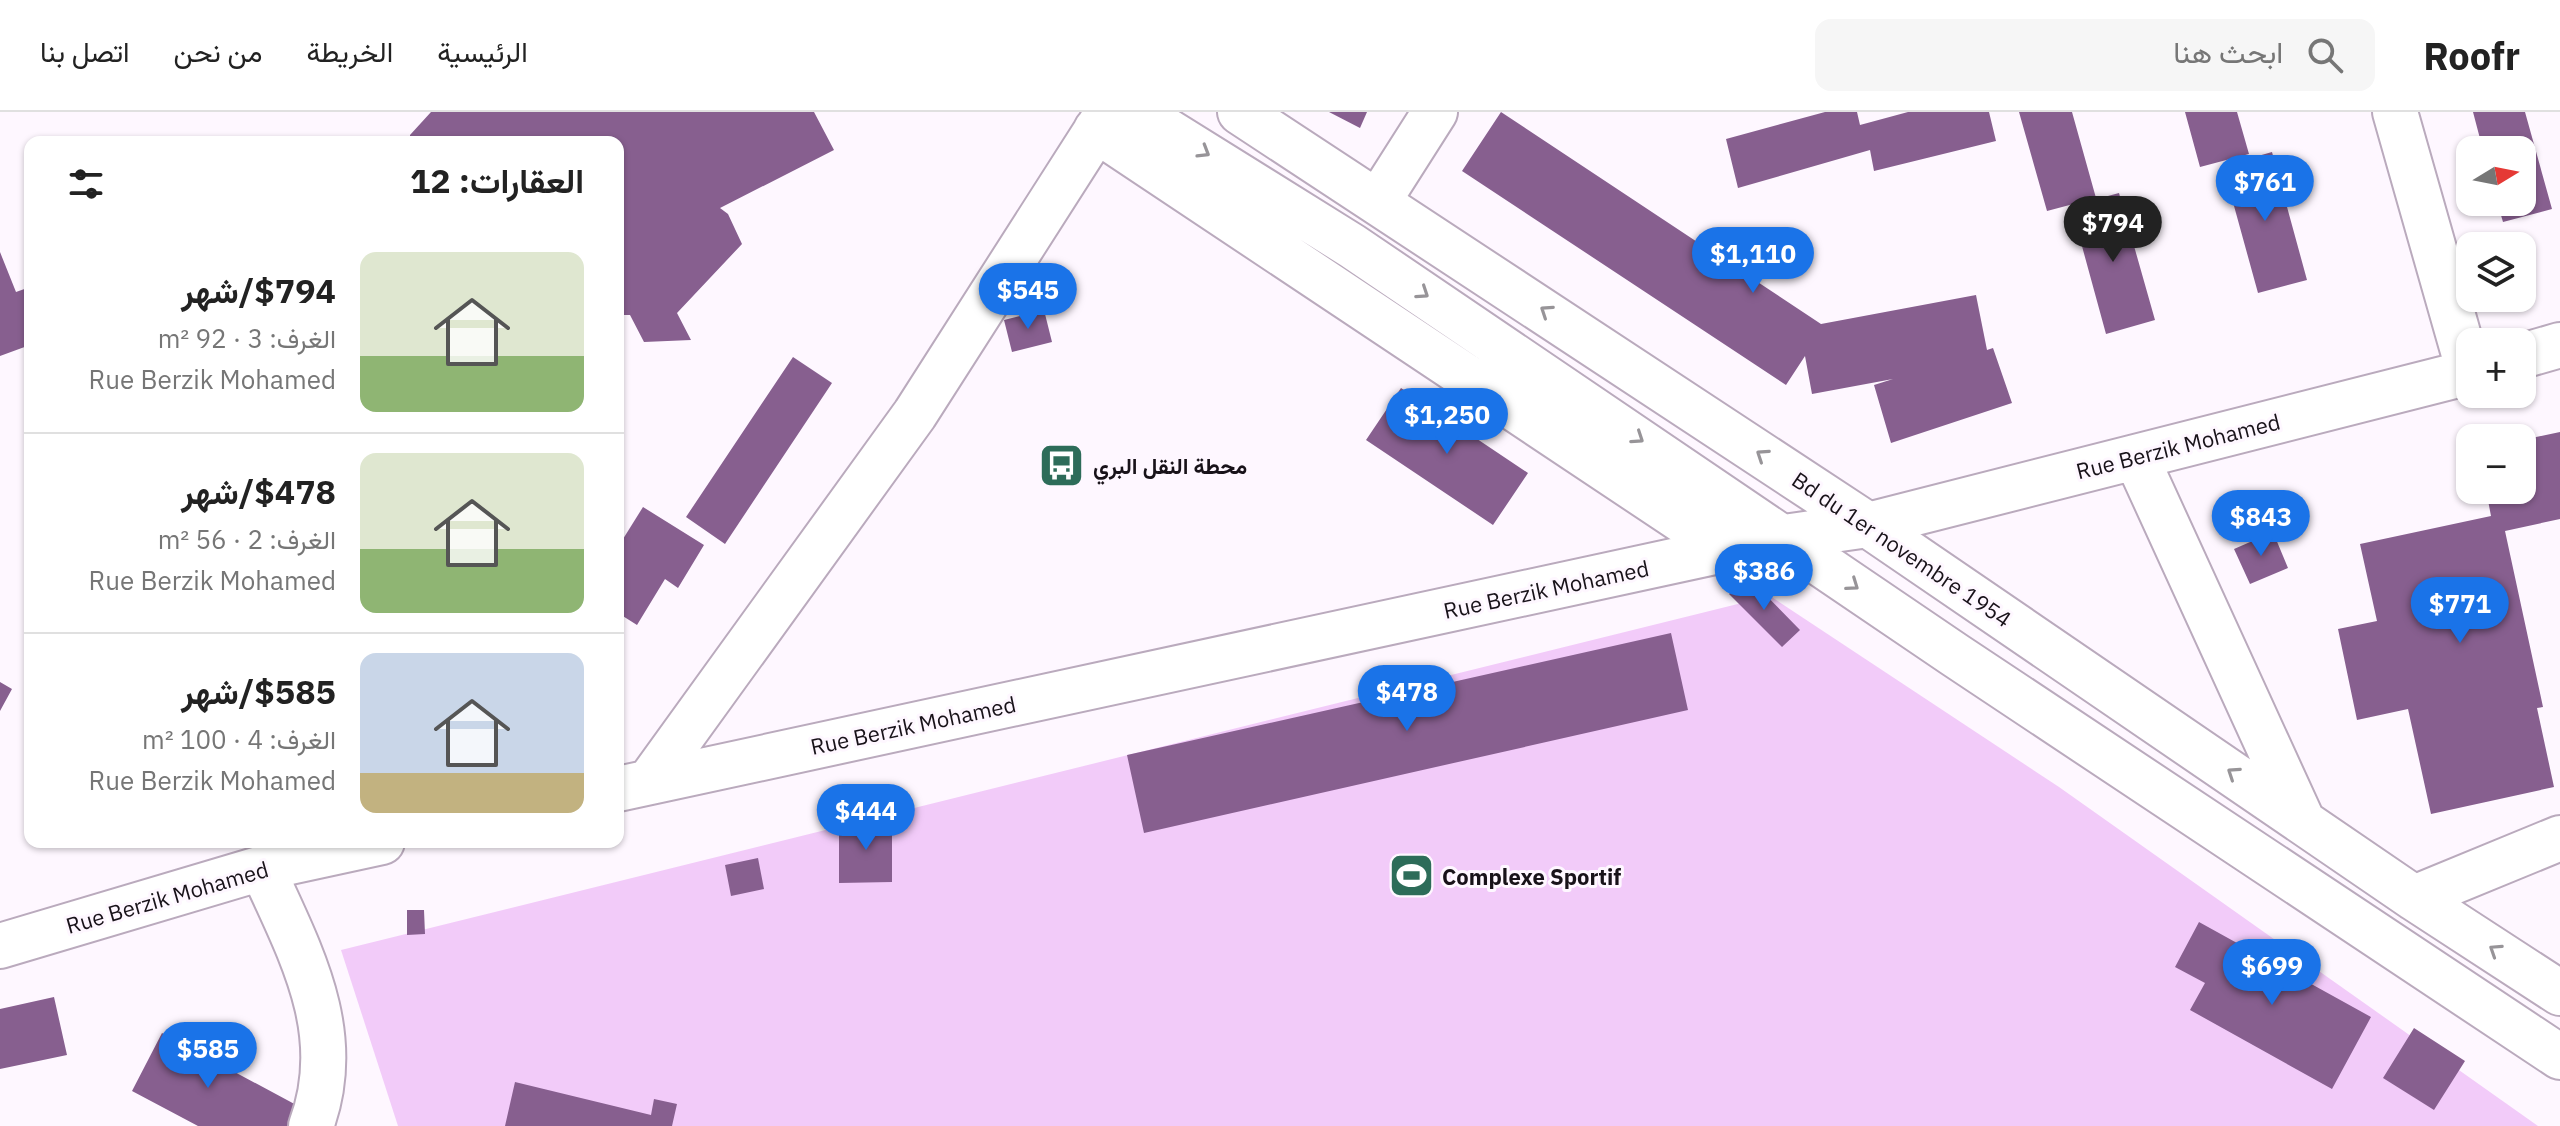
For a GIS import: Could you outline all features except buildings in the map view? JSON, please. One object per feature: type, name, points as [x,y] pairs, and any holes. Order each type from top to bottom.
[{"type":"street","points":[[1137,112],[1352,246],[2155,789],[2560,1057]]},
{"type":"street","name":"Bd du 1er novembre 1954","points":[[1240,112],[1379,200],[1868,525],[2414,898],[2560,993]]},
{"type":"street","points":[[1379,200],[1435,112]]},
{"type":"street","points":[[2395,112],[2457,328]]},
{"type":"street","points":[[633,786],[915,414],[1102,121],[1728,551]]},
{"type":"street","points":[[2536,352],[2560,345]]},
{"type":"street","name":"Rue Berzik Mohamed","points":[[633,786],[1784,537],[1868,525],[2456,376]]},
{"type":"street","points":[[2136,457],[2302,820]]},
{"type":"street","points":[[2414,898],[2560,838]]},
{"type":"street","name":"Rue Berzik Mohamed","points":[[0,946],[262,868],[354,848]]},
{"type":"street","points":[[262,868],[314,993],[326,1047],[322,1098],[311,1126]]},
{"type":"shaded area","name":"Complexe Sportif","points":[[1770,596],[2059,787],[2538,1126],[398,1126],[341,950]]},
{"type":"place","name":"محطة النقل البري","points":[[1062,465]]},
{"type":"place","name":"Complexe Sportif","points":[[1411,876]]}]
